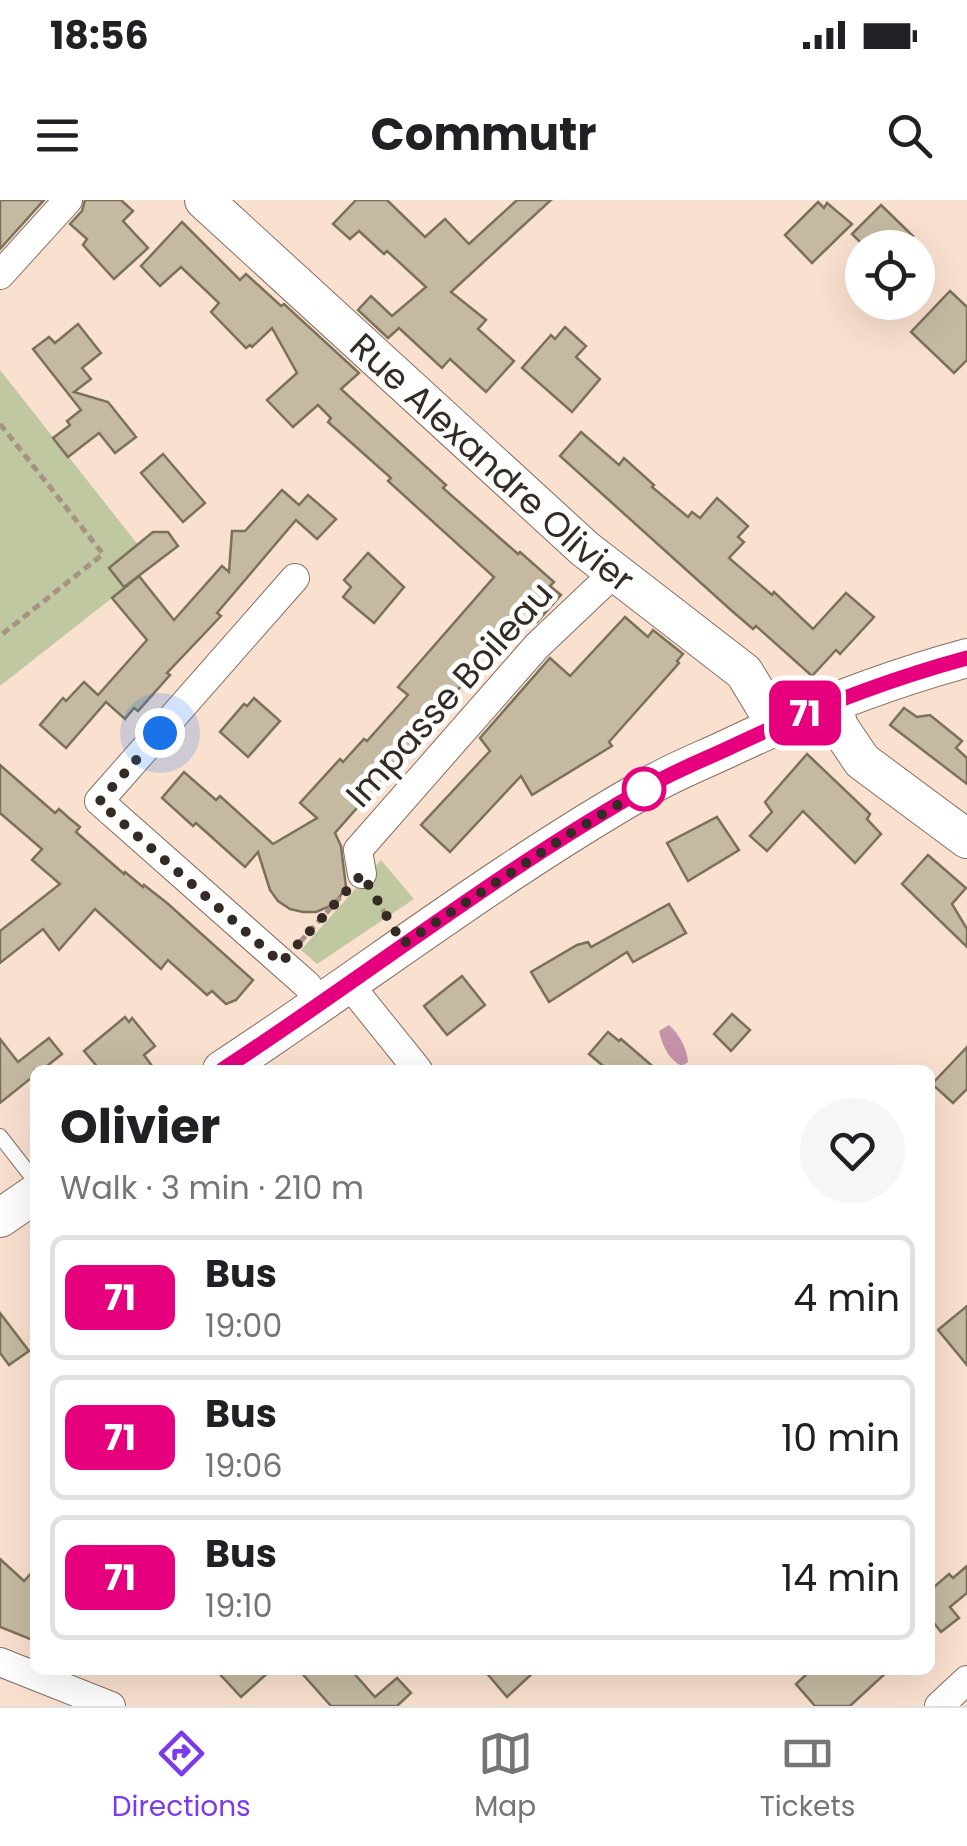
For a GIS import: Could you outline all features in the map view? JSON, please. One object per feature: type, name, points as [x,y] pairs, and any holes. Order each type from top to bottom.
[{"type":"street","points":[[0,275],[68,200]]},
{"type":"street","name":"Rue Alexandre Olivier","points":[[204,200],[614,573],[744,672],[776,725]]},
{"type":"street","name":"Impasse Boileau","points":[[362,874],[358,850],[537,646],[614,573]]},
{"type":"street","points":[[295,578],[265,629],[99,802],[307,985],[334,993],[413,1065]]},
{"type":"street","points":[[229,1065],[403,944],[654,783],[832,702],[883,682],[967,658]]},
{"type":"street","points":[[832,702],[839,726],[862,761],[967,840]]},
{"type":"street","points":[[0,1218],[30,1197]]},
{"type":"street","points":[[0,1662],[30,1674]]},
{"type":"street","points":[[33,1675],[111,1706]]},
{"type":"street","points":[[939,1706],[967,1680]]},
{"type":"lane","points":[[0,1136],[30,1175]]},
{"type":"path","points":[[0,424],[103,554],[0,636]]},
{"type":"path","points":[[0,438],[7,433]]},
{"type":"path","points":[[281,963],[362,874],[403,944]]},
{"type":"green space","points":[[0,370],[154,565],[0,686]]},
{"type":"green space","points":[[381,860],[414,899],[317,964],[301,950]]},
{"type":"shaded area","points":[[669,1025],[680,1038],[688,1062],[680,1065],[670,1057],[659,1031]]},
{"type":"building","points":[[0,200],[44,200],[0,249]]},
{"type":"building","points":[[85,200],[121,200],[133,211],[123,221],[148,248],[114,279],[83,245],[87,239],[70,224],[82,211]]},
{"type":"building","points":[[356,200],[387,200],[425,237],[445,219],[469,244],[517,200],[551,200],[451,292],[486,320],[478,329],[514,361],[486,392],[450,359],[442,368],[399,328],[388,338],[358,310],[371,296],[392,316],[426,287],[359,231],[350,239],[333,224]]},
{"type":"building","points":[[818,202],[824,208],[827,203],[852,224],[812,263],[785,235]]},
{"type":"building","points":[[881,205],[907,230],[856,230]]},
{"type":"building","points":[[182,222],[240,280],[246,274],[359,373],[341,389],[446,485],[443,488],[554,582],[550,586],[561,595],[537,622],[523,610],[335,833],[341,846],[346,887],[339,898],[316,912],[290,909],[278,901],[270,890],[258,852],[245,867],[162,798],[184,772],[216,800],[220,796],[273,844],[317,818],[300,803],[340,759],[343,762],[364,739],[367,741],[408,695],[398,687],[494,577],[388,481],[391,478],[328,422],[331,418],[318,405],[293,427],[267,400],[297,373],[272,328],[246,348],[211,312],[219,303],[181,267],[160,286],[141,266]]},
{"type":"building","points":[[950,291],[967,307],[967,360],[954,373],[911,332],[922,320],[935,320],[935,307]]},
{"type":"building","points":[[78,324],[101,353],[82,368],[91,379],[74,392],[108,402],[136,437],[115,453],[99,433],[68,457],[53,438],[81,410],[33,349],[49,337],[55,343]]},
{"type":"building","points":[[565,327],[586,346],[576,357],[600,379],[572,412],[522,368],[551,335],[555,339]]},
{"type":"building","points":[[581,432],[619,465],[624,458],[688,517],[692,512],[700,518],[717,498],[748,526],[738,537],[744,542],[729,558],[772,595],[774,592],[813,629],[846,593],[874,617],[840,654],[836,650],[812,676],[756,626],[753,629],[732,611],[560,456]]},
{"type":"building","points":[[163,454],[205,503],[183,522],[141,473]]},
{"type":"building","points":[[282,490],[299,505],[308,495],[336,519],[317,539],[296,520],[217,613],[221,616],[167,673],[170,675],[138,711],[134,708],[125,719],[106,702],[66,748],[40,725],[63,698],[66,701],[84,682],[98,695],[147,640],[112,598],[139,576],[174,620],[222,566],[229,572],[232,531],[245,531]]},
{"type":"building","points":[[153,532],[168,532],[178,546],[124,587],[109,568]]},
{"type":"building","points":[[368,553],[404,587],[374,623],[343,597],[351,587],[344,580]]},
{"type":"building","points":[[625,617],[648,637],[653,630],[683,654],[679,663],[609,742],[612,746],[532,795],[521,776],[450,852],[421,825],[490,751],[480,738],[550,658],[570,676]]},
{"type":"building","points":[[254,698],[280,721],[248,757],[220,732]]},
{"type":"building","points":[[904,708],[917,717],[930,715],[962,741],[956,748],[967,758],[967,784],[890,725]]},
{"type":"building","points":[[807,754],[870,814],[867,819],[881,834],[855,863],[803,811],[767,851],[750,836],[772,812],[765,802]]},
{"type":"building","points":[[0,765],[55,813],[59,809],[80,827],[76,832],[124,874],[167,903],[253,980],[236,1000],[226,1004],[212,991],[207,995],[168,960],[161,969],[95,909],[59,950],[43,929],[0,963],[0,931],[60,884],[32,860],[42,849],[0,813]]},
{"type":"building","points":[[717,817],[739,850],[688,881],[667,843]]},
{"type":"building","points":[[928,855],[966,888],[952,904],[967,929],[967,947],[902,884]]},
{"type":"building","points":[[669,904],[686,933],[633,962],[627,952],[549,1002],[531,972],[577,945],[588,942],[591,947]]},
{"type":"building","points":[[462,976],[485,1005],[447,1035],[424,1006]]},
{"type":"building","points":[[732,1014],[750,1030],[731,1051],[714,1034]]},
{"type":"building","points":[[125,1017],[129,1022],[132,1018],[155,1046],[144,1055],[151,1065],[96,1065],[84,1051]]},
{"type":"building","points":[[608,1032],[651,1065],[602,1065],[589,1054]]},
{"type":"building","points":[[49,1038],[62,1054],[48,1065],[30,1065],[30,1079],[0,1103],[0,1039],[18,1062]]},
{"type":"building","points":[[967,1047],[967,1089],[953,1103],[935,1087],[935,1081]]},
{"type":"building","points":[[967,1306],[967,1365],[938,1330]]},
{"type":"building","points":[[0,1313],[29,1351],[9,1365],[0,1353]]},
{"type":"building","points":[[0,1559],[24,1581],[30,1574],[30,1639],[0,1627]]},
{"type":"building","points":[[967,1566],[967,1593],[950,1607],[959,1618],[941,1632],[935,1624],[935,1586],[949,1574],[953,1578]]},
{"type":"building","points":[[221,1675],[265,1675],[241,1697]]},
{"type":"building","points":[[303,1675],[355,1675],[375,1697],[397,1678],[411,1693],[397,1706],[331,1706]]},
{"type":"building","points":[[488,1675],[531,1675],[507,1697]]},
{"type":"building","points":[[806,1675],[884,1675],[850,1706],[815,1706],[796,1684]]},
{"type":"bus line","name":"71","points":[[230,1065],[444,916],[654,783],[832,702],[883,682],[967,658]]},
{"type":"route","points":[[160,733],[99,802],[281,963],[362,874],[403,944],[654,783],[644,789]]}]
